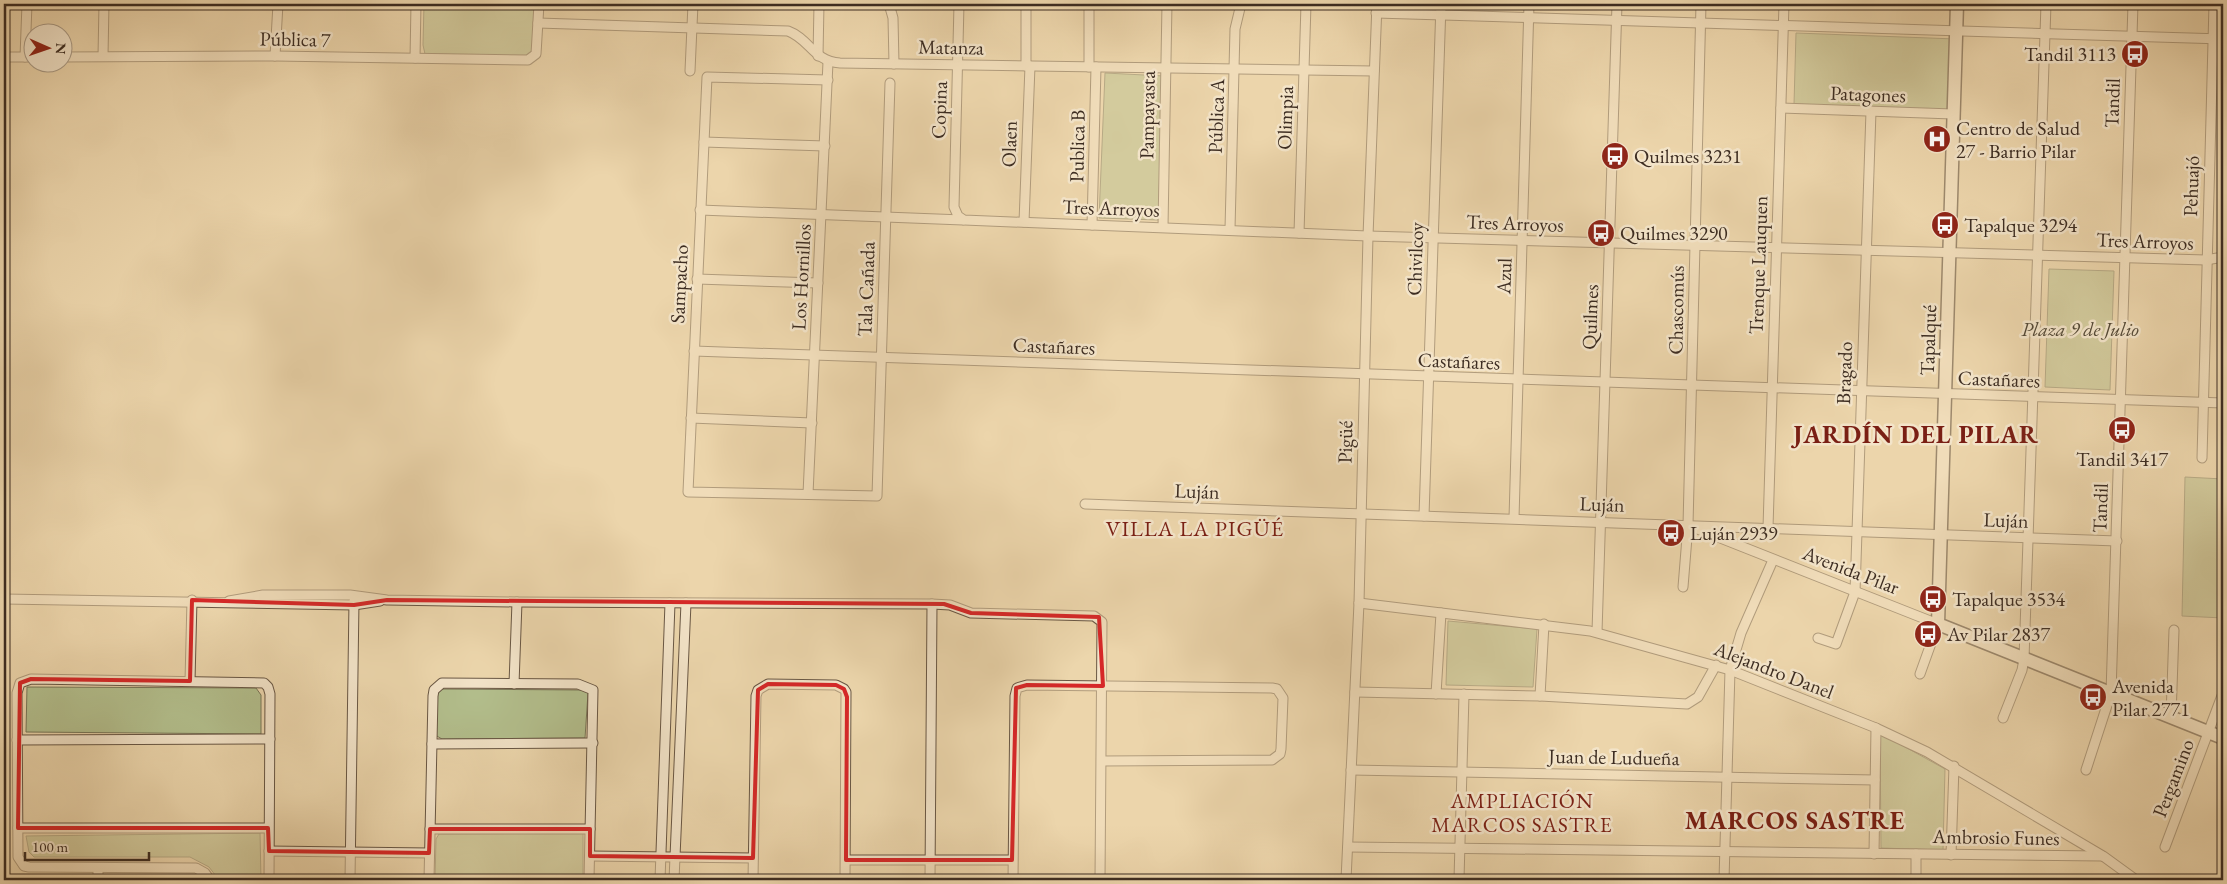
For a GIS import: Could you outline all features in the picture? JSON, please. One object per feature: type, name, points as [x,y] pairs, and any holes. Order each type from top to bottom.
[{"type":"main road","name":"Tapalqué","points":[[1938,624],[1957,4]]},
{"type":"main road","name":"Avenida Pilar","points":[[1938,624],[2223,738]]},
{"type":"street","points":[[28,4],[28,22]]},
{"type":"street","points":[[103,56],[104,4]]},
{"type":"street","points":[[275,56],[278,4]]},
{"type":"street","points":[[415,58],[416,4]]},
{"type":"street","points":[[538,23],[539,4]]},
{"type":"street","points":[[690,71],[693,4]]},
{"type":"street","points":[[818,56],[819,4]]},
{"type":"street","points":[[889,4],[893,18],[894,64]]},
{"type":"street","name":"Copina","points":[[960,4],[954,206],[961,218]]},
{"type":"street","name":"Olaen","points":[[1024,222],[1028,66],[1026,4]]},
{"type":"street","name":"Publica B","points":[[1089,4],[1093,67],[1092,225]]},
{"type":"street","name":"Pampayasta","points":[[1163,227],[1167,4]]},
{"type":"street","name":"Pública A","points":[[1230,229],[1235,29],[1241,4]]},
{"type":"street","name":"Olimpia","points":[[1299,232],[1306,4]]},
{"type":"street","name":"Chivilcoy","points":[[1424,516],[1441,4]]},
{"type":"street","name":"Azul","points":[[1514,518],[1529,4]]},
{"type":"street","name":"Quilmes","points":[[1597,632],[1611,243],[1617,4]]},
{"type":"street","name":"Chascomús","points":[[1684,587],[1688,525],[1701,4]]},
{"type":"street","name":"Trenque Lauquen","points":[[1768,528],[1784,4]]},
{"type":"street","points":[[2003,718],[2024,659],[2046,4]]},
{"type":"street","name":"Tandil","points":[[2086,770],[2111,693],[2133,4]]},
{"type":"street","name":"Pehuajó","points":[[2202,458],[2214,4]]},
{"type":"street","points":[[1377,8],[1441,15],[2223,39]]},
{"type":"street","name":"Pigüé","points":[[1346,880],[1359,603],[1368,236],[1377,8]]},
{"type":"street","name":"Pública 7","points":[[72,57],[275,56],[528,60],[536,54],[538,23]]},
{"type":"street","name":"Matanza","points":[[538,23],[788,31],[795,34],[818,56],[828,62],[1374,71]]},
{"type":"street","points":[[4,57],[22,57]]},
{"type":"street","name":"Los Hornillos","points":[[808,494],[828,62]]},
{"type":"street","name":"Sampacho","points":[[808,494],[688,492],[700,210],[707,77],[828,80]]},
{"type":"street","name":"Tala Cañada","points":[[808,494],[877,496],[890,83]]},
{"type":"street","name":"Patagones","points":[[1781,108],[1954,114]]},
{"type":"street","name":"Bragado","points":[[1818,638],[1836,644],[1855,592],[1871,111]]},
{"type":"street","points":[[704,142],[825,146]]},
{"type":"street","name":"Tres Arroyos","points":[[700,210],[961,218],[1092,225],[1522,241],[2038,256],[2206,260],[2223,258]]},
{"type":"street","points":[[697,279],[818,283]]},
{"type":"street","name":"Castañares","points":[[694,351],[2223,403]]},
{"type":"street","points":[[691,418],[812,423]]},
{"type":"street","name":"Luján","points":[[1085,504],[2117,541]]},
{"type":"street","name":"Avenida Pilar","points":[[1688,525],[1938,624]]},
{"type":"street","points":[[1724,880],[1730,670],[1741,633],[1773,560]]},
{"type":"street","points":[[4,599],[229,601],[264,595],[354,600],[932,604],[950,605],[971,613],[1099,618],[1102,627],[1103,686],[1100,880]]},
{"type":"street","points":[[190,681],[192,600]]},
{"type":"street","points":[[350,880],[354,600]]},
{"type":"street","points":[[514,684],[517,602]]},
{"type":"street","points":[[660,880],[670,603]]},
{"type":"street","points":[[674,880],[686,603]]},
{"type":"street","name":"Alejandro Danel","points":[[1359,603],[1544,624],[1597,632],[1730,670],[1876,728],[1954,766],[2103,856],[2136,880]]},
{"type":"street","points":[[930,880],[932,604]]},
{"type":"street","points":[[1436,694],[1441,613]]},
{"type":"street","points":[[1540,696],[1544,624]]},
{"type":"street","name":"Tapalqué","points":[[1920,674],[1938,624]]},
{"type":"street","points":[[2171,717],[2174,630]]},
{"type":"street","points":[[1355,692],[1540,696],[1687,704],[1698,697],[1716,666]]},
{"type":"street","points":[[210,880],[205,873],[196,868],[24,866],[18,857],[17,693],[20,683],[25,680],[264,683],[268,687],[270,694],[268,880]]},
{"type":"street","points":[[429,880],[433,696],[438,685],[442,683],[578,684],[590,687],[594,694],[588,880]]},
{"type":"street","points":[[753,880],[758,690],[768,684],[836,685],[844,689],[847,697],[845,880]]},
{"type":"street","points":[[1013,880],[1015,696],[1018,688],[1027,685],[1272,688],[1277,690],[1283,698],[1281,749],[1280,754],[1272,760],[1102,762]]},
{"type":"street","name":"Pergamino","points":[[2165,848],[2223,693]]},
{"type":"street","points":[[1459,880],[1464,694]]},
{"type":"street","points":[[1874,854],[1876,728]]},
{"type":"street","points":[[18,740],[270,739]]},
{"type":"street","points":[[432,744],[593,743]]},
{"type":"street","points":[[1951,854],[1954,766]]},
{"type":"street","name":"Juan de Ludueña","points":[[1351,770],[1875,780]]},
{"type":"street","points":[[18,828],[268,828]]},
{"type":"street","points":[[430,829],[590,829]]},
{"type":"street","name":"Ambrosio Funes","points":[[1348,847],[2103,856]]},
{"type":"street","points":[[268,851],[429,853]]},
{"type":"street","points":[[1916,854],[1916,880]]},
{"type":"street","points":[[590,856],[753,858]]},
{"type":"street","points":[[846,860],[1012,860]]},
{"type":"street","points":[[98,868],[98,880]]},
{"type":"highlighted area","points":[[192,600],[354,605],[387,600],[944,604],[971,613],[1099,617],[1103,686],[1027,685],[1016,688],[1012,860],[846,860],[847,697],[844,689],[836,685],[768,684],[758,690],[753,858],[590,856],[590,829],[430,829],[429,853],[269,851],[268,828],[18,828],[20,683],[31,679],[190,681]]},
{"type":"green space","points":[[424,4],[534,4],[536,54],[524,56],[425,54],[423,45]]},
{"type":"green space","points":[[1796,33],[1956,39],[1954,110],[1794,104]]},
{"type":"green space","points":[[1105,73],[1164,76],[1158,220],[1099,218]]},
{"type":"green space","name":"Plaza 9 de Julio","points":[[2049,269],[2114,271],[2110,390],[2045,387]]},
{"type":"green space","points":[[2185,477],[2223,479],[2223,618],[2182,616]]},
{"type":"green space","points":[[1448,621],[1537,629],[1533,687],[1446,685]]},
{"type":"green space","points":[[27,687],[256,688],[261,695],[261,734],[26,732]]},
{"type":"green space","points":[[441,689],[583,690],[588,693],[585,738],[442,739],[435,735],[437,695]]},
{"type":"green space","points":[[1880,733],[1945,769],[1943,850],[1881,848]]},
{"type":"green space","points":[[260,833],[261,880],[219,880],[209,867],[190,857],[34,857],[29,852],[26,836]]},
{"type":"green space","points":[[583,833],[583,880],[435,880],[436,839],[439,834]]},
{"type":"place","name":"Tandil 3113","points":[[2135,54]]},
{"type":"place","name":"Centro de Salud 27 - Barrio Pilar","points":[[1937,139]]},
{"type":"place","name":"Quilmes 3231","points":[[1615,156]]},
{"type":"place","name":"Tapalque 3294","points":[[1945,225]]},
{"type":"place","name":"Quilmes 3290","points":[[1601,233]]},
{"type":"place","name":"Tandil 3417","points":[[2122,430]]},
{"type":"place","name":"Luján 2939","points":[[1671,533]]},
{"type":"place","name":"Tapalque 3534","points":[[1933,599]]},
{"type":"place","name":"Av Pilar 2837","points":[[1928,634]]},
{"type":"place","name":"Avenida Pilar 2771","points":[[2093,697]]},
{"type":"district","name":"JARDÍN DEL PILAR","points":[[1916,434]]},
{"type":"district","name":"VILLA LA PIGÜÉ","points":[[1195,528]]},
{"type":"district","name":"AMPLIACIÓN MARCOS SASTRE","points":[[1522,813]]},
{"type":"district","name":"MARCOS SASTRE","points":[[1795,820]]}]
